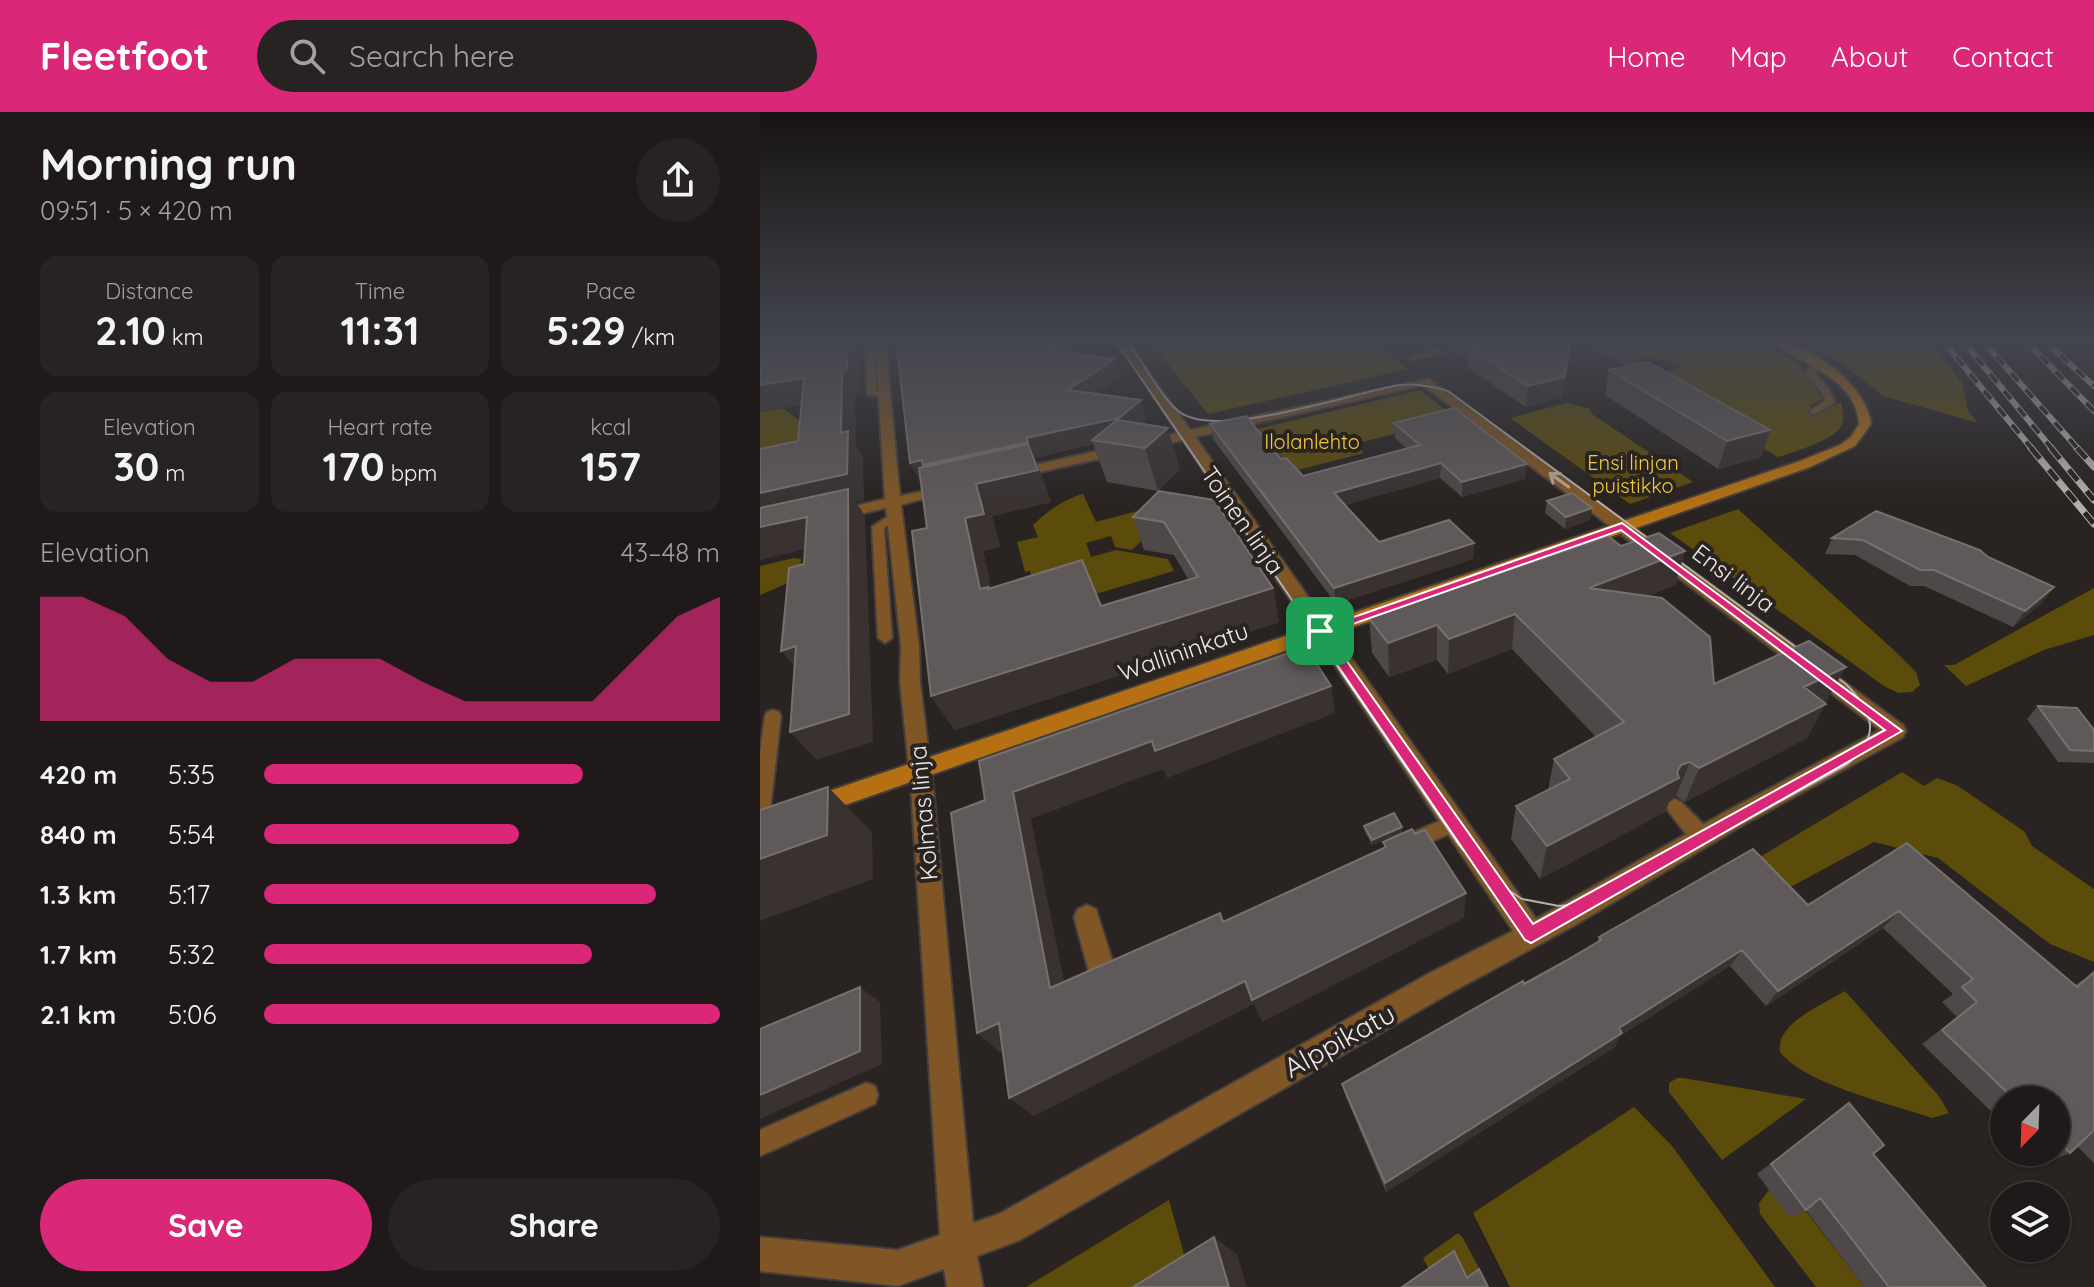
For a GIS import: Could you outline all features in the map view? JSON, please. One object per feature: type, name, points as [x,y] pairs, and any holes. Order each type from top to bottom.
[{"type":"main road","name":"Wallininkatu","points":[[760,822],[1830,455],[1856,439],[1863,429],[1862,405],[1856,395]]},
{"type":"street","name":"Toinen linja","points":[[1158,395],[1531,935]]},
{"type":"street","name":"Ensi linja","points":[[1185,435],[1364,395]]},
{"type":"street","name":"Ensi linja","points":[[1444,395],[1896,731]]},
{"type":"street","name":"Kolmas linja","points":[[886,396],[920,769],[958,1247],[965,1287]]},
{"type":"street","points":[[997,478],[1185,435]]},
{"type":"street","points":[[823,518],[894,509],[968,485]]},
{"type":"street","name":"Alppikatu","points":[[760,1254],[898,1268],[1008,1228],[1896,731]]},
{"type":"street","points":[[1394,850],[1423,837]]},
{"type":"street","points":[[1087,917],[1103,977],[1132,964]]},
{"type":"lane","points":[[878,395],[886,396]]},
{"type":"lane","points":[[1814,412],[1830,402],[1827,395]]},
{"type":"lane","points":[[885,638],[878,527],[894,509]]},
{"type":"lane","points":[[760,822],[773,716]]},
{"type":"lane","points":[[1675,807],[1703,837]]},
{"type":"lane","points":[[1423,837],[1454,823]]},
{"type":"lane","points":[[760,1143],[866,1095]]},
{"type":"green space","points":[[1193,395],[1293,395],[1208,414]]},
{"type":"green space","name":"Ilolanlehto","points":[[1400,395],[1426,395],[1456,418],[1355,444],[1364,453],[1294,471],[1257,429]]},
{"type":"green space","points":[[1671,395],[1821,395],[1824,398],[1810,406],[1811,411],[1818,414],[1841,402],[1844,415],[1842,425],[1835,433],[1820,442],[1778,457]]},
{"type":"green space","points":[[1965,395],[1968,411],[1978,423],[1883,396]]},
{"type":"green space","name":"Ensi linjan puistikko","points":[[1566,403],[1589,408],[1592,414],[1693,482],[1630,504],[1510,418]]},
{"type":"green space","points":[[783,408],[800,421],[806,434],[760,478],[760,412]]},
{"type":"green space","points":[[1083,494],[1096,522],[1152,507],[1147,535],[1132,550],[1115,547],[1111,536],[1086,543],[1091,557],[1116,550],[1168,559],[1174,571],[1041,610],[1030,571],[1025,572],[1017,542],[1038,537],[1033,525],[1056,506]]},
{"type":"green space","points":[[1738,509],[1896,652],[1916,672],[1920,685],[1912,692],[1898,693],[1884,686],[1670,533]]},
{"type":"green space","points":[[801,559],[800,573],[790,582],[760,595],[760,566]]},
{"type":"green space","points":[[2094,588],[2094,635],[2044,650],[1966,686],[1944,665],[1954,665]]},
{"type":"green space","points":[[1902,772],[1924,786],[1937,778],[1958,786],[2025,832],[2032,846],[2094,889],[2094,962],[2050,944],[1938,858],[1874,842],[1772,897],[1743,867]]},
{"type":"green space","points":[[1845,991],[1938,1095],[1949,1113],[1932,1118],[1850,1092],[1808,1074],[1780,1052],[1780,1042],[1793,1023]]},
{"type":"green space","points":[[1677,1078],[1806,1099],[1722,1160],[1669,1092],[1669,1083]]},
{"type":"green space","points":[[1634,1107],[1672,1146],[1775,1287],[1510,1287],[1473,1213]]},
{"type":"green space","points":[[1769,1190],[1803,1207],[1864,1287],[1816,1287],[1760,1214],[1759,1203]]},
{"type":"green space","points":[[1169,1200],[1192,1283],[1185,1287],[1026,1287]]},
{"type":"green space","points":[[1458,1233],[1489,1287],[1431,1273],[1423,1258]]},
{"type":"building","points":[[802,395],[842,395],[841,433],[848,431],[847,474],[760,493],[760,449],[798,441]]},
{"type":"building","points":[[902,395],[1103,395],[1141,400],[1119,418],[923,465],[922,460],[910,463]]},
{"type":"building","points":[[1650,395],[1707,395],[1770,430],[1727,441]]},
{"type":"building","points":[[1454,408],[1527,464],[1462,482],[1441,463],[1334,493],[1379,542],[1449,520],[1474,543],[1334,588],[1210,424],[1246,416],[1281,459],[1286,458],[1303,476],[1420,445],[1394,423]]},
{"type":"building","points":[[1117,420],[1168,428],[1145,448],[1092,440]]},
{"type":"building","points":[[1028,444],[1038,470],[976,484],[984,514],[965,518],[980,589],[1082,560],[1101,606],[1198,577],[1164,522],[1133,517],[1159,491],[1214,500],[1273,588],[931,696],[912,531],[927,528],[919,468]]},
{"type":"building","points":[[848,489],[849,714],[790,732],[796,646],[781,651],[789,568],[804,564],[807,517],[760,527],[760,508]]},
{"type":"building","points":[[1572,493],[1592,508],[1566,517],[1547,501]]},
{"type":"building","points":[[1876,511],[1980,550],[1988,557],[2054,587],[2025,611],[1934,570],[1920,570],[1863,540],[1832,538]]},
{"type":"building","points":[[1659,533],[1685,551],[1589,588],[1662,598],[1710,637],[1714,684],[1809,641],[1846,667],[1804,687],[1826,704],[1699,768],[1690,762],[1681,765],[1677,772],[1679,778],[1547,846],[1516,806],[1570,779],[1554,759],[1624,722],[1515,614],[1449,639],[1437,625],[1388,643],[1369,618],[1608,536],[1621,546]]},
{"type":"building","points":[[1306,647],[1331,686],[1155,751],[1152,741],[1013,792],[1050,988],[1220,913],[1223,922],[1386,847],[1383,842],[1412,829],[1415,834],[1425,830],[1466,893],[1252,1000],[1245,981],[1009,1098],[999,1023],[977,1033],[951,813],[985,800],[979,761]]},
{"type":"building","points":[[2038,706],[2077,708],[2094,730],[2094,751],[2070,750]]},
{"type":"building","points":[[828,787],[827,835],[760,859],[760,810]]},
{"type":"building","points":[[1394,813],[1402,827],[1372,840],[1364,826]]},
{"type":"building","points":[[1907,843],[2077,987],[2094,972],[2094,1130],[2070,1153],[2070,1086],[2000,1086],[1942,1030],[1977,1002],[1962,987],[1973,979],[1899,911],[1778,991],[1742,950],[1619,1028],[1622,1033],[1385,1183],[1342,1084],[1523,981],[1524,984],[1566,961],[1601,940],[1599,937],[1753,849],[1808,905]]},
{"type":"building","points":[[860,987],[860,1051],[760,1095],[760,1029]]},
{"type":"building","points":[[1849,1103],[1884,1145],[1873,1154],[1986,1287],[1889,1287],[1820,1198],[1806,1210],[1771,1164]]},
{"type":"building","points":[[1214,1237],[1229,1287],[1133,1287]]},
{"type":"building","points":[[1454,1251],[1467,1278],[1479,1269],[1488,1287],[1402,1287]]},
{"type":"tram line","points":[[1152,395],[1458,844],[1490,878],[1522,899],[1559,906],[1605,898],[1846,765],[1857,755],[1865,745],[1870,725],[1863,705],[1846,684],[1453,395]]},
{"type":"tram line","points":[[1164,395],[1177,410],[1195,419],[1220,421],[1284,412],[1354,395]]},
{"type":"railway","points":[[1987,395],[2033,450]]},
{"type":"railway","points":[[2007,395],[2053,450]]},
{"type":"railway","points":[[2030,395],[2079,450]]},
{"type":"railway","points":[[2078,395],[2094,411]]},
{"type":"railway","points":[[2031,448],[2094,524]]},
{"type":"railway","points":[[2051,448],[2094,500]]},
{"type":"railway","points":[[2077,448],[2094,467]]},
{"type":"route","points":[[1622,526],[1896,731],[1735,818],[1531,935],[1320,631],[1622,526]]}]
